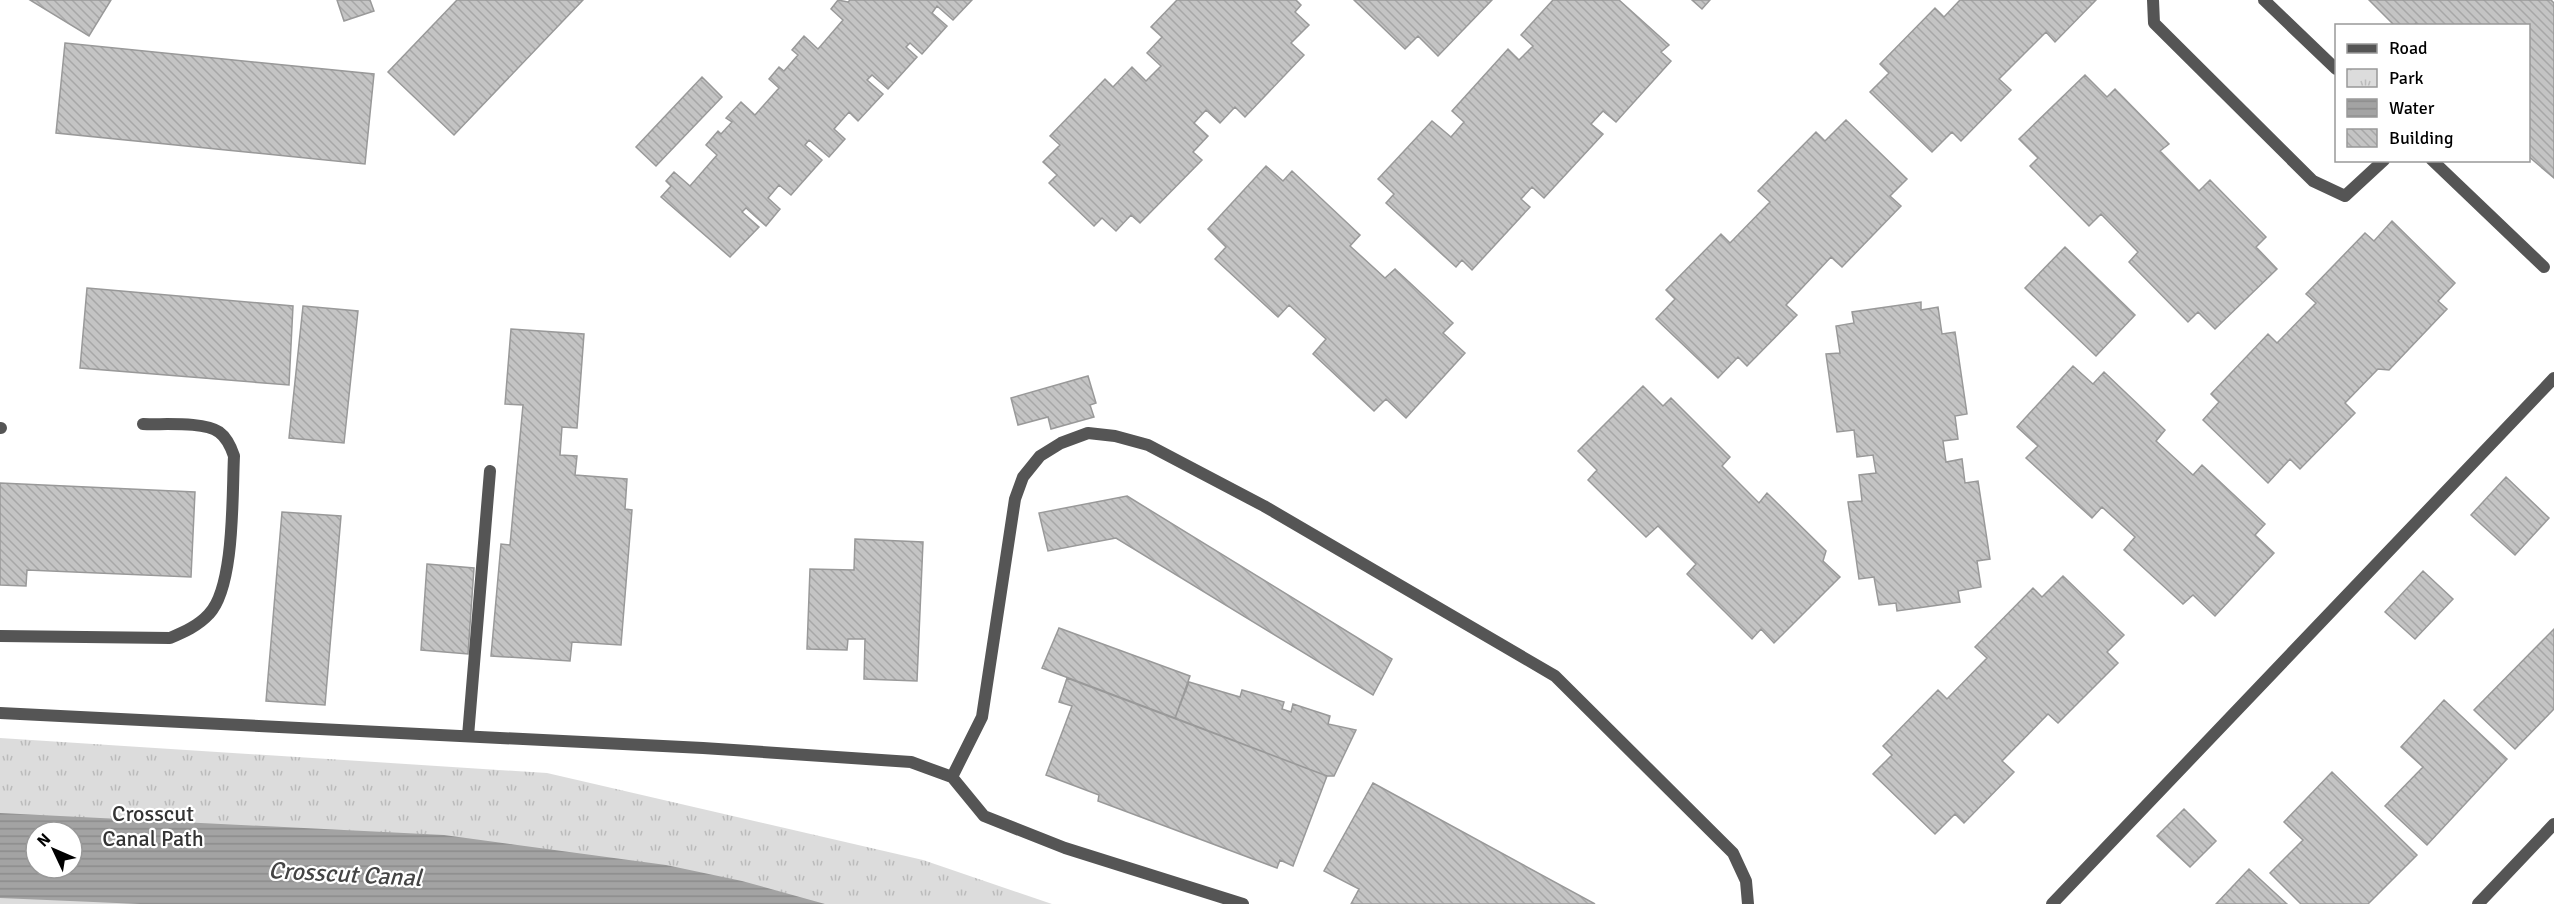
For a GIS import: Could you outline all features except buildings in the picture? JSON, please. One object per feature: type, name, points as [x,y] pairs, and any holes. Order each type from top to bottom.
[{"type":"street","points":[[2153,0],[2154,23],[2313,182],[2345,196],[2382,162]]},
{"type":"street","points":[[2264,0],[2335,67]]},
{"type":"street","points":[[2434,162],[2544,267]]},
{"type":"street","points":[[2052,904],[2554,378]]},
{"type":"street","points":[[0,636],[170,639],[190,630],[210,614],[222,594],[227,574],[234,456],[231,446],[220,433],[210,427],[143,424]]},
{"type":"street","points":[[952,777],[982,717],[1015,499],[1023,477],[1040,456],[1061,443],[1088,433],[1115,436],[1148,445],[1264,506],[1555,676],[1733,853],[1746,881],[1748,904]]},
{"type":"street","points":[[468,736],[490,471]]},
{"type":"street","points":[[0,713],[703,748],[911,762],[952,777],[984,816],[1065,848],[1243,904]]},
{"type":"street","points":[[2478,904],[2554,824]]},
{"type":"green space","name":"Crosscut Canal Path","points":[[0,738],[547,773],[923,860],[1052,904],[0,904]]},
{"type":"water","name":"Crosscut Canal","points":[[0,813],[444,835],[666,865],[742,881],[825,904],[140,904],[0,898]]}]
